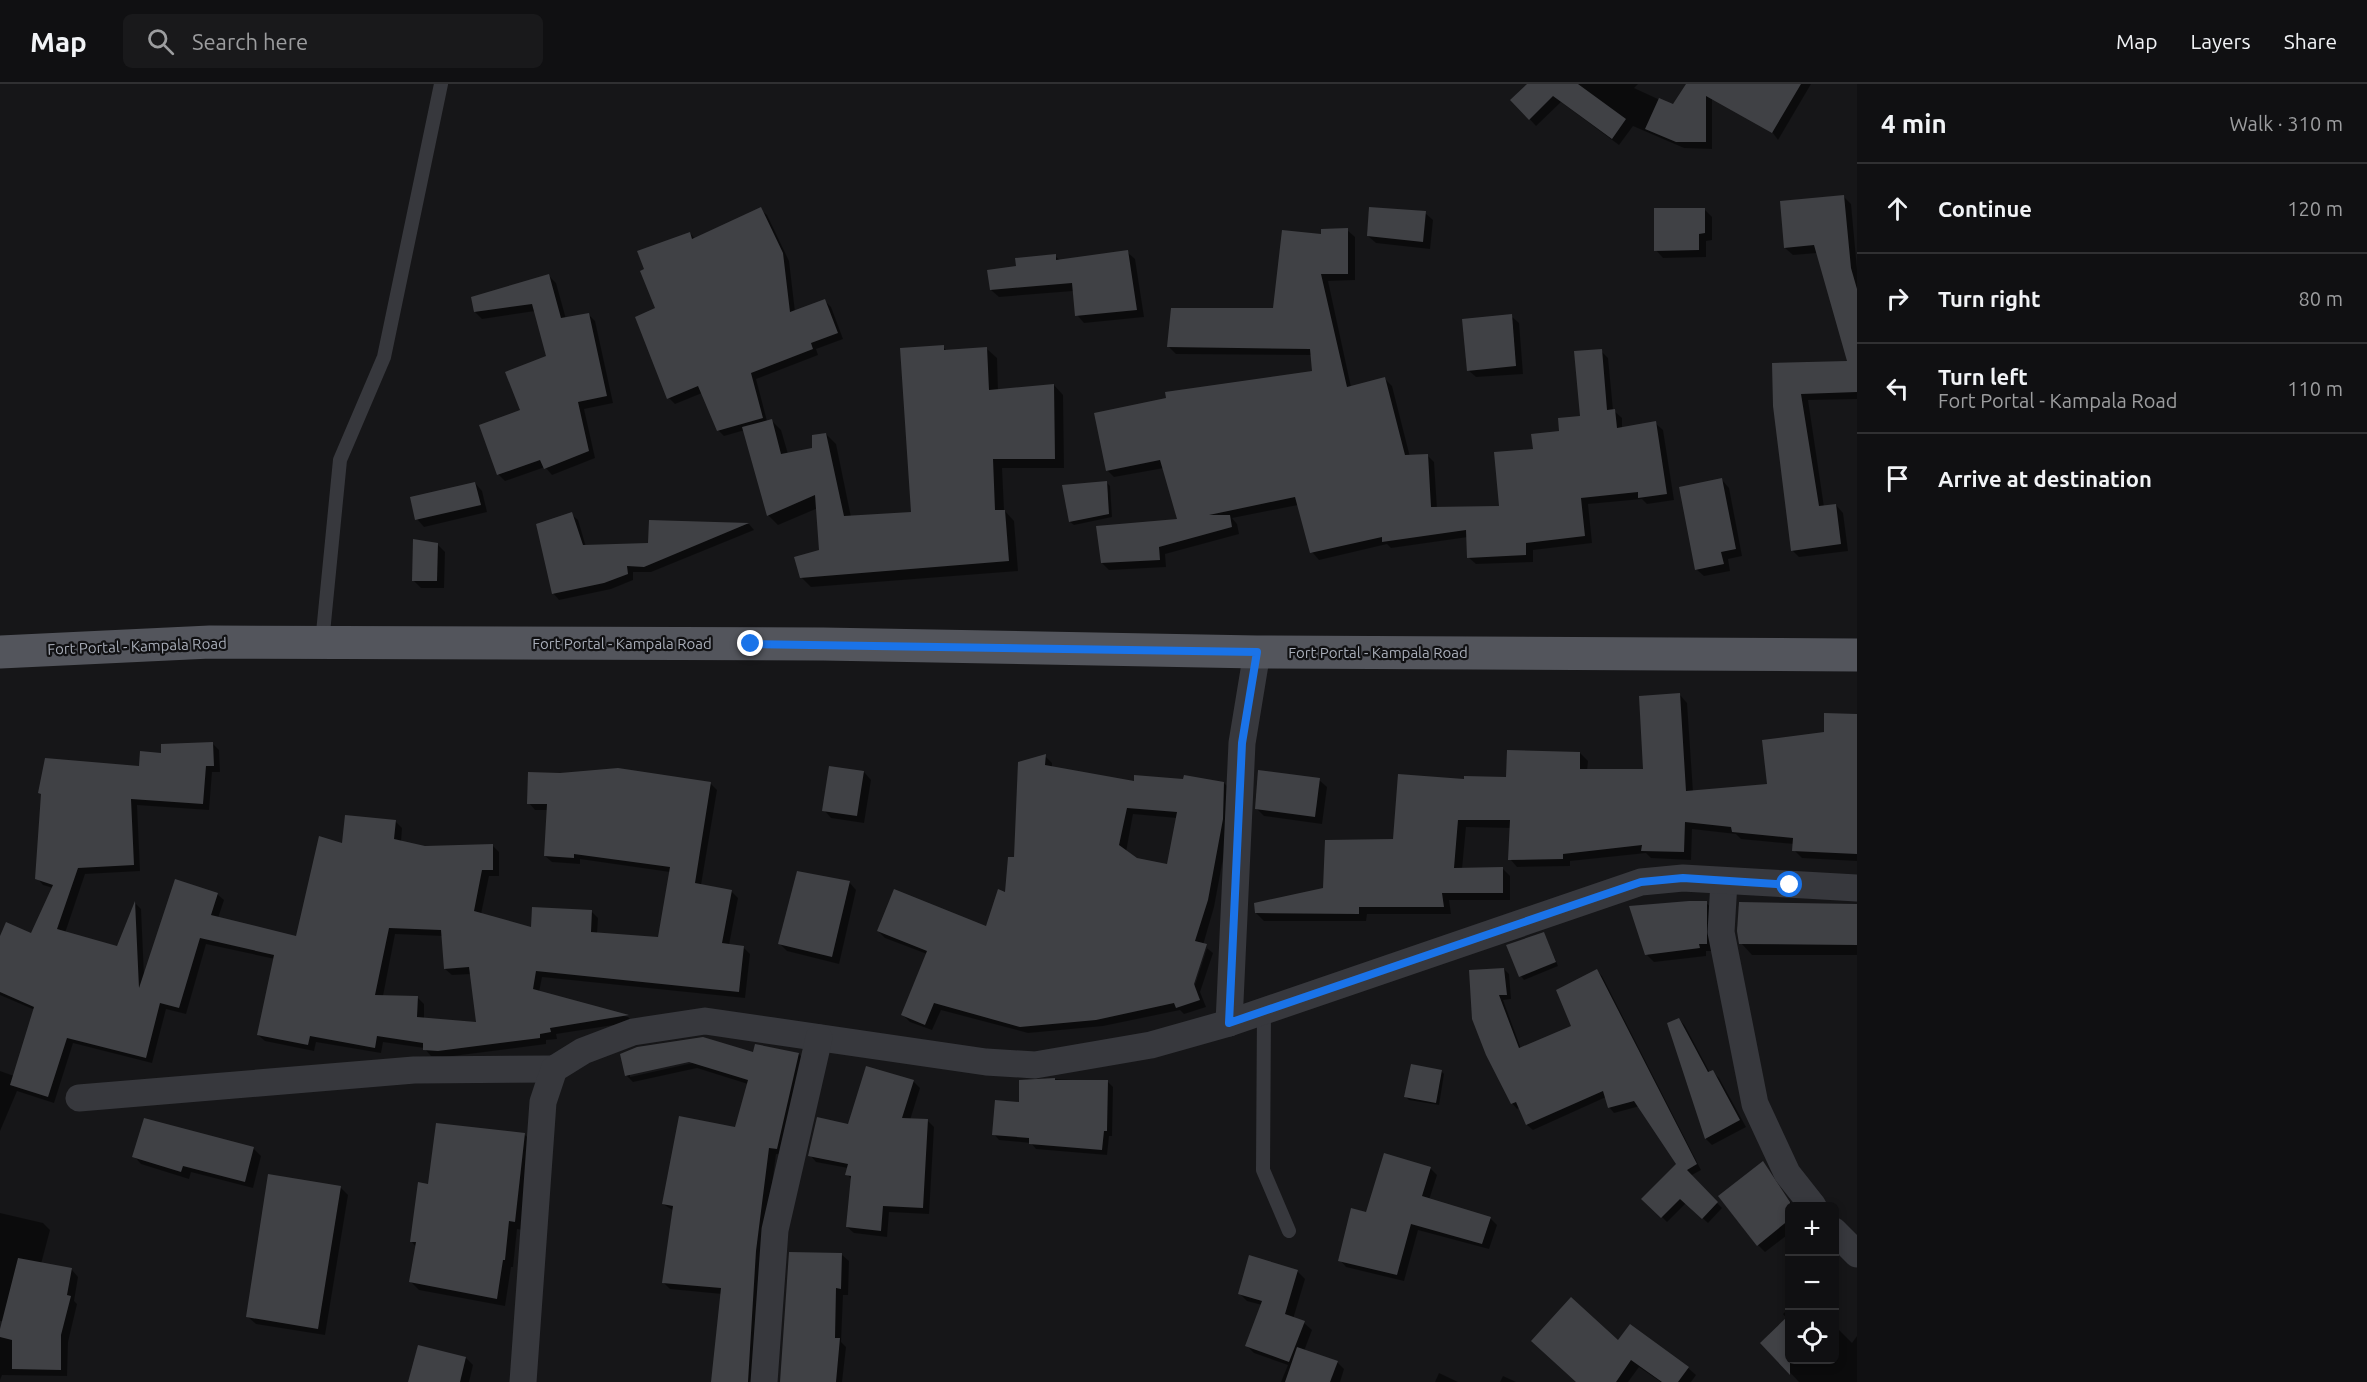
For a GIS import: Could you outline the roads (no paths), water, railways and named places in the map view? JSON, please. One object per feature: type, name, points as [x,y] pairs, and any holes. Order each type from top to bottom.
[{"type":"main road","name":"Fort Portal - Kampala Road","points":[[0,652],[210,642],[823,644],[1257,652],[1857,655]]},
{"type":"street","points":[[1229,1023],[1242,743],[1257,652]]},
{"type":"street","points":[[79,1098],[414,1070],[554,1069],[583,1051],[633,1032],[705,1021],[987,1062],[1035,1065],[1151,1046],[1229,1023],[1641,882],[1683,878],[1857,888]]},
{"type":"street","points":[[1724,882],[1721,932],[1755,1104],[1787,1173],[1810,1202]]},
{"type":"street","points":[[764,1382],[775,1230],[819,1038]]},
{"type":"street","points":[[523,1382],[543,1102],[554,1069]]},
{"type":"street","points":[[1839,1236],[1857,1254]]},
{"type":"lane","points":[[322,643],[340,460],[384,357],[441,84]]},
{"type":"lane","points":[[1264,1011],[1263,1170],[1289,1231]]}]
